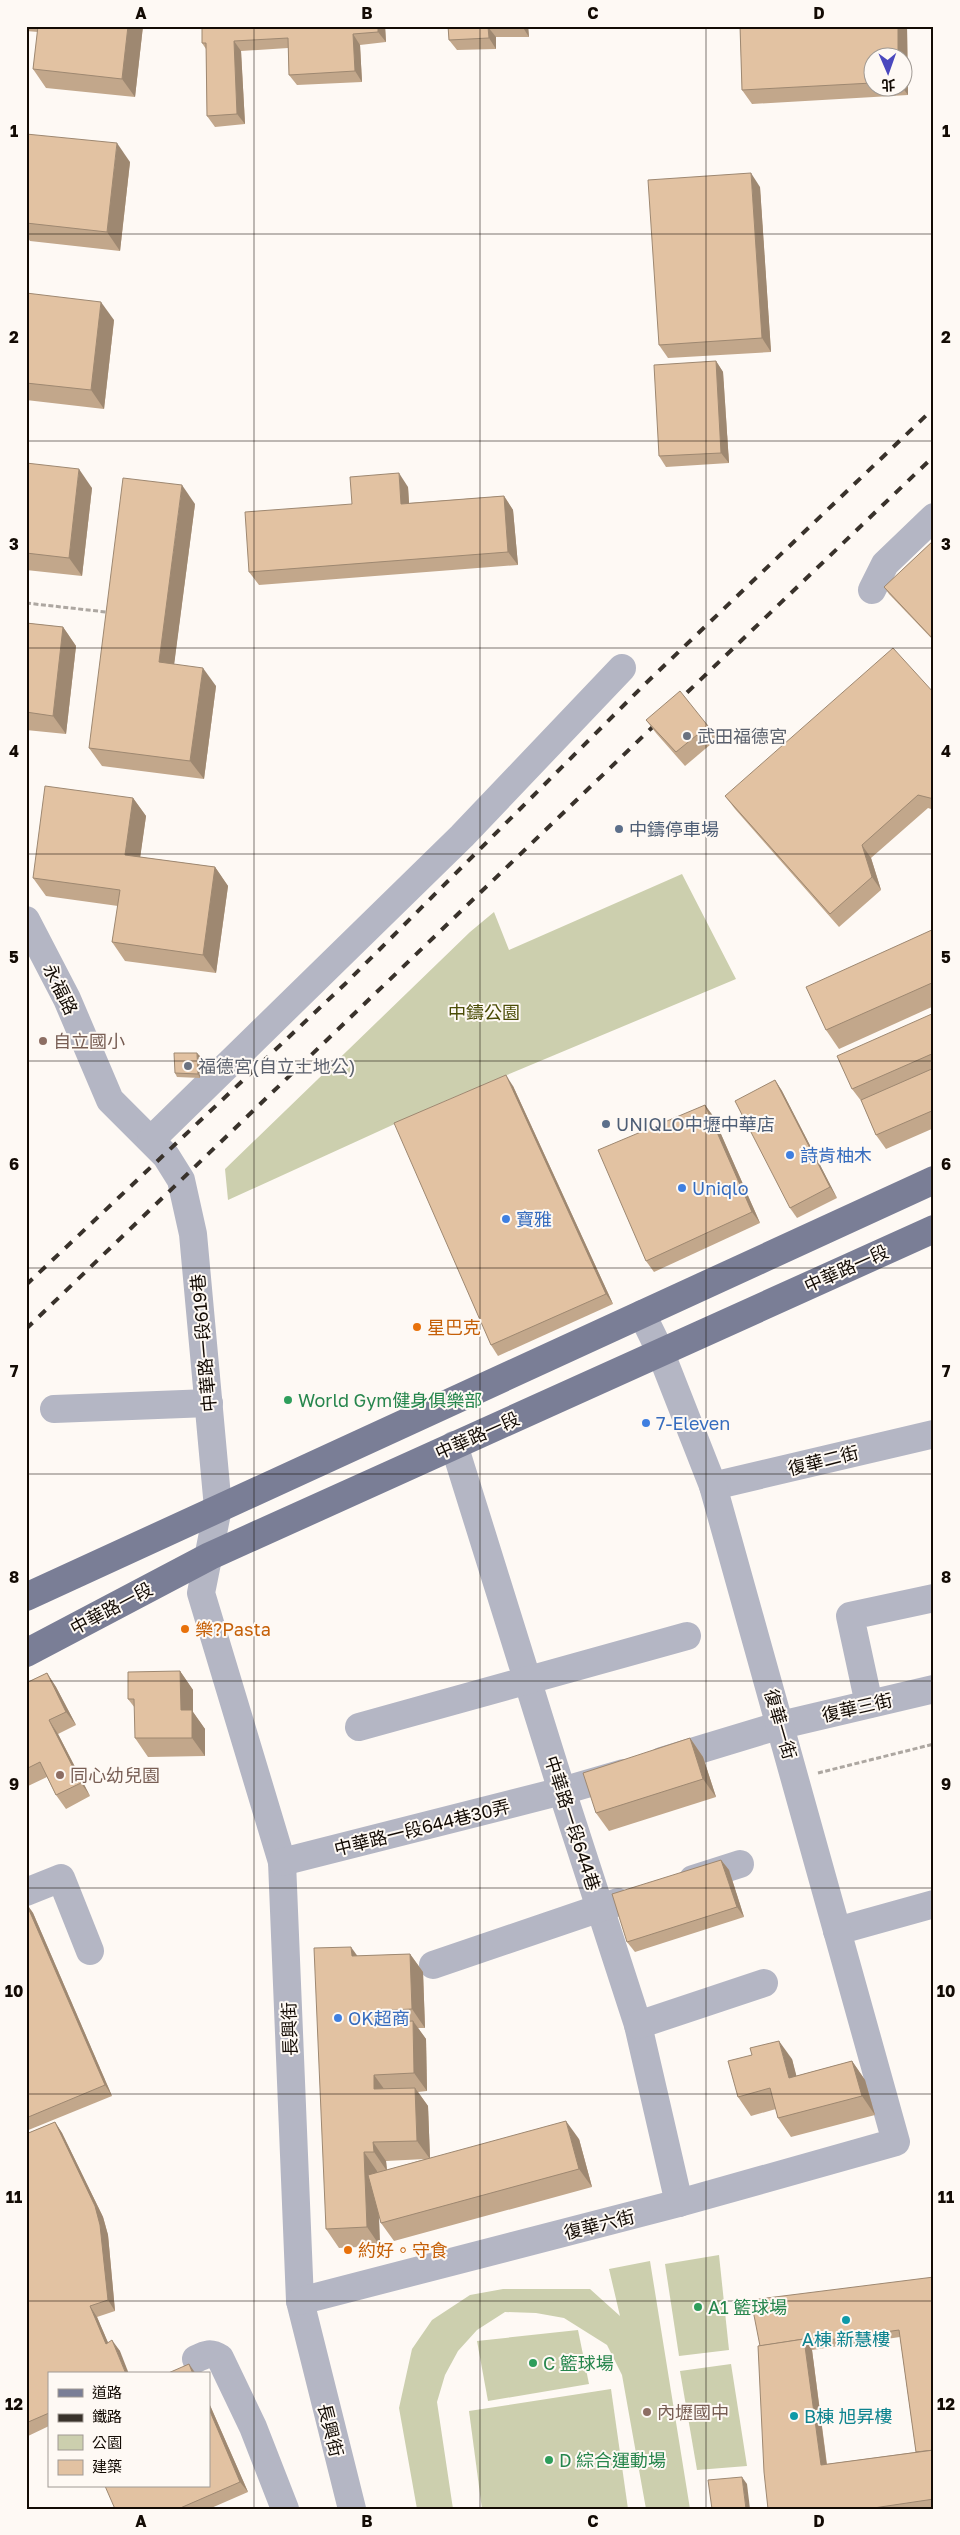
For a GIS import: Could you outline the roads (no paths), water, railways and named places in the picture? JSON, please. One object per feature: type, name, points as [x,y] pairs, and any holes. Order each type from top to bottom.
[{"type":"main road","points":[[26,1597],[934,1180]]},
{"type":"main road","name":"中華路一段","points":[[26,1653],[210,1556],[660,1351],[934,1229]]},
{"type":"street","points":[[872,590],[885,564],[934,516]]},
{"type":"street","points":[[151,1140],[462,836],[622,668]]},
{"type":"street","name":"永福路","points":[[26,920],[67,999],[110,1100],[166,1156],[181,1180]]},
{"type":"street","name":"中華路一段619巷","points":[[181,1180],[193,1234],[218,1508],[210,1556]]},
{"type":"street","name":"復華一街","points":[[642,1314],[660,1351],[713,1486],[896,2142]]},
{"type":"street","points":[[54,1409],[208,1403]]},
{"type":"street","name":"復華二街","points":[[713,1486],[934,1434]]},
{"type":"street","name":"中華路一段644巷","points":[[454,1445],[562,1792],[638,2025],[679,2203]]},
{"type":"street","name":"長興街","points":[[210,1556],[201,1593],[282,1862],[300,2301],[352,2509]]},
{"type":"street","points":[[869,1704],[850,1616],[934,1598]]},
{"type":"street","points":[[359,1728],[687,1636]]},
{"type":"street","name":"復華三街","points":[[562,1792],[781,1725],[934,1689]]},
{"type":"street","name":"中華路一段644巷30弄","points":[[282,1862],[562,1792]]},
{"type":"street","points":[[665,1887],[740,1864]]},
{"type":"street","points":[[26,1892],[61,1878],[90,1951]]},
{"type":"street","points":[[433,1965],[637,1896]]},
{"type":"street","points":[[837,1931],[934,1904]]},
{"type":"street","points":[[638,2025],[764,1982]]},
{"type":"street","name":"復華六街","points":[[300,2301],[679,2203],[896,2142]]},
{"type":"street","points":[[196,2359],[206,2354],[214,2354],[220,2358],[253,2426],[285,2509]]},
{"type":"railway","points":[[26,1285],[345,984],[645,684],[934,408]]},
{"type":"railway","points":[[674,705],[934,456]]},
{"type":"railway","points":[[26,1329],[662,718]]},
{"type":"place","name":"武田福德宮","points":[[687,736]]},
{"type":"place","name":"中鑄停車場","points":[[619,829]]},
{"type":"place","name":"自立國小","points":[[43,1041]]},
{"type":"place","name":"福德宮(自立土地公)","points":[[188,1066]]},
{"type":"place","name":"UNIQLO中壢中華店","points":[[606,1124]]},
{"type":"place","name":"詩肯柚木","points":[[790,1155]]},
{"type":"place","name":"Uniqlo","points":[[682,1188]]},
{"type":"place","name":"寶雅","points":[[506,1219]]},
{"type":"place","name":"星巴克","points":[[417,1327]]},
{"type":"place","name":"World Gym健身俱樂部","points":[[288,1400]]},
{"type":"place","name":"7-Eleven","points":[[646,1423]]},
{"type":"place","name":"樂?Pasta","points":[[185,1629]]},
{"type":"place","name":"同心幼兒園","points":[[60,1775]]},
{"type":"place","name":"OK超商","points":[[338,2018]]},
{"type":"place","name":"約好。守食","points":[[348,2250]]},
{"type":"place","name":"A1 籃球場","points":[[698,2307]]},
{"type":"place","name":"A棟 新慧樓","points":[[846,2320]]},
{"type":"place","name":"C 籃球場","points":[[533,2363]]},
{"type":"place","name":"內壢國中","points":[[647,2412]]},
{"type":"place","name":"B棟 旭昇樓","points":[[794,2416]]},
{"type":"place","name":"D 綜合運動場","points":[[549,2460]]},
{"type":"park label","name":"中鑄公園","points":[[484,1012]]}]
